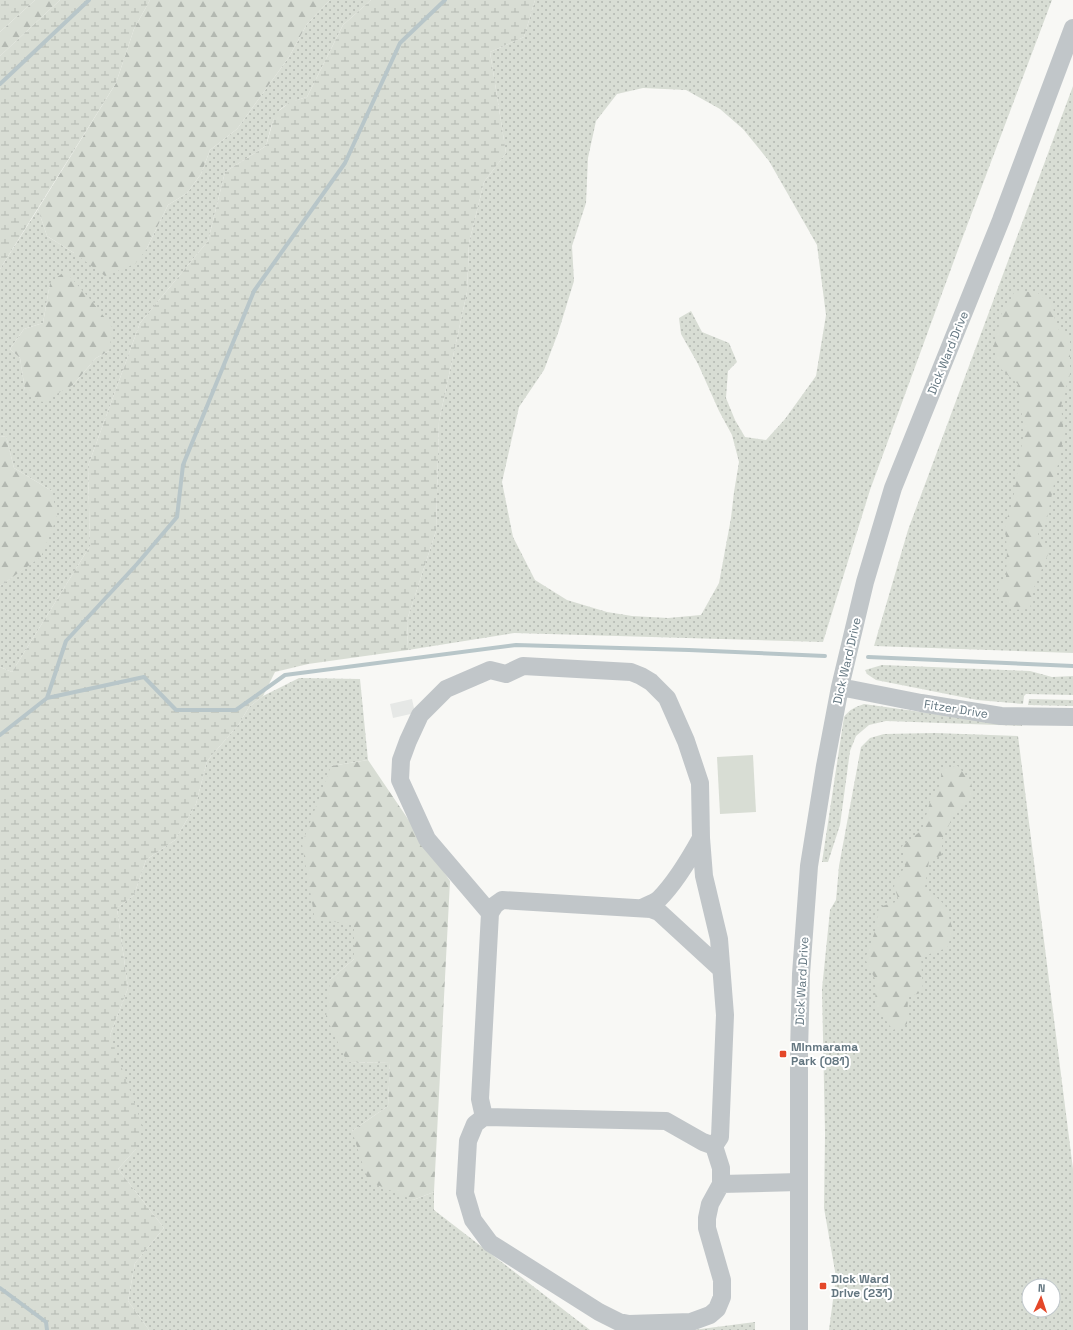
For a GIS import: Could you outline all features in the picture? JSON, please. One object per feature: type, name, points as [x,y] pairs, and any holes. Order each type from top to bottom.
[{"type":"street","name":"Dick Ward Drive","points":[[799,1330],[799,1059],[801,974],[809,866],[825,766],[840,686],[864,582],[893,488],[1001,220],[1073,28]]},
{"type":"street","points":[[490,913],[427,839],[400,780],[401,760],[420,715],[446,689],[490,670],[506,674],[523,666],[631,672],[651,682],[667,698],[686,741],[700,784],[701,838],[704,876],[719,940],[725,1015],[720,1137],[714,1146]]},
{"type":"street","name":"Fitzer Drive","points":[[840,686],[921,703],[1001,716],[1073,716]]},
{"type":"street","points":[[642,908],[650,905],[658,899],[671,884],[687,862],[701,838]]},
{"type":"street","points":[[484,1117],[480,1099],[490,913],[495,905],[502,900],[642,908],[659,912],[721,969]]},
{"type":"street","points":[[484,1117],[666,1121],[703,1142],[714,1146],[721,1168],[721,1184],[710,1204],[707,1218],[707,1228],[722,1280],[723,1291],[721,1301],[717,1309],[710,1315],[691,1322],[629,1324],[619,1322],[599,1312],[490,1243],[473,1220],[465,1193],[468,1141],[475,1124],[484,1117]]},
{"type":"street","points":[[721,1184],[799,1182]]},
{"type":"shaded area","points":[[412,699],[415,713],[393,718],[390,704]]},
{"type":"green space","points":[[0,0],[35,0],[0,32]]},
{"type":"green space","points":[[35,0],[60,0],[0,56],[0,32]]},
{"type":"green space","points":[[60,0],[150,0],[134,29],[116,83],[0,269],[0,56]]},
{"type":"green space","points":[[150,0],[330,0],[307,24],[289,57],[237,129],[210,150],[201,174],[187,193],[168,205],[146,250],[135,264],[105,276],[74,253],[47,236],[38,209],[116,83],[134,29]]},
{"type":"green space","points":[[330,0],[371,0],[343,25],[307,97],[288,104],[281,108],[277,113],[271,126],[266,146],[225,172],[208,241],[140,323],[88,466],[90,546],[12,672],[0,667],[0,586],[40,557],[52,491],[14,468],[6,436],[0,437],[0,269],[38,209],[47,236],[74,253],[146,250],[168,205],[187,193],[201,174],[210,150],[237,129],[289,57],[307,24]],"holes":[[[50,283],[109,351],[96,358],[73,385],[25,390],[20,358],[10,349],[24,329],[43,323]]]},
{"type":"green space","points":[[371,0],[535,0],[524,37],[490,52],[506,153],[484,182],[469,243],[467,292],[439,421],[436,531],[407,620],[408,650],[308,664],[275,672],[263,696],[249,707],[239,724],[207,761],[196,804],[175,840],[146,860],[134,895],[117,908],[128,988],[110,1035],[143,1127],[136,1149],[118,1169],[164,1228],[135,1263],[128,1301],[149,1330],[0,1330],[0,667],[12,672],[90,546],[88,466],[140,323],[208,241],[225,172],[266,146],[275,114],[290,102],[307,97],[343,25]]},
{"type":"green space","points":[[535,0],[1052,0],[870,490],[823,642],[514,633],[408,650],[407,620],[436,531],[439,421],[467,292],[469,243],[484,182],[506,153],[490,52],[524,37]],"holes":[[[643,88],[686,90],[720,109],[743,129],[769,161],[817,245],[826,315],[816,376],[785,419],[766,440],[745,437],[735,420],[726,398],[728,371],[737,362],[729,343],[702,332],[691,311],[679,318],[681,334],[698,364],[719,411],[732,435],[739,462],[731,518],[719,583],[701,615],[668,618],[632,616],[607,612],[567,600],[535,580],[513,537],[502,482],[519,407],[544,370],[558,333],[574,281],[572,246],[586,203],[588,158],[596,121],[617,94]]]},
{"type":"green space","points":[[1073,86],[1073,653],[874,646],[908,530]]},
{"type":"green space","points":[[65,271],[113,328],[109,351],[96,358],[73,385],[42,402],[25,390],[20,358],[10,349],[24,329],[43,323],[50,283]]},
{"type":"green space","points":[[1015,290],[1038,293],[1053,306],[1056,327],[1070,339],[1070,374],[1061,406],[1064,435],[1046,523],[1038,534],[1049,552],[1033,590],[1030,609],[1012,610],[996,593],[1006,577],[1007,552],[1005,525],[1013,500],[1024,431],[1018,384],[1001,369],[993,348],[1003,308],[1008,306]]},
{"type":"green space","points":[[6,436],[14,468],[52,491],[57,517],[41,557],[0,586],[0,437]]},
{"type":"green space","points":[[882,665],[1030,671],[1052,677],[1073,676],[1073,695],[1026,694],[1024,696],[1023,704],[977,700],[876,680],[867,674],[865,670]]},
{"type":"green space","points":[[299,678],[360,679],[368,760],[331,766],[354,924],[354,959],[330,980],[347,1062],[390,1063],[388,1106],[352,1131],[413,1200],[434,1192],[434,1210],[590,1330],[149,1330],[128,1301],[135,1263],[164,1228],[118,1169],[136,1149],[110,1035],[128,988],[117,908],[134,895],[146,860],[175,840],[196,804],[207,761],[239,724],[249,707],[263,696]]},
{"type":"green space","points":[[1029,699],[1073,700],[1073,706],[1028,705]]},
{"type":"green space","points":[[864,704],[1000,723],[1022,724],[1022,726],[886,721],[869,725],[856,736],[850,751],[840,825],[828,862],[822,862],[844,717],[852,709]]},
{"type":"green space","points":[[935,733],[1018,736],[1073,1169],[1073,1330],[829,1330],[836,1277],[824,1208],[825,1133],[822,989],[830,910],[836,900],[839,866],[861,747],[870,738],[884,734]]},
{"type":"green space","points":[[753,755],[756,812],[720,814],[717,757]]},
{"type":"green space","points":[[368,760],[450,881],[434,1192],[413,1200],[368,1181],[352,1131],[388,1106],[390,1063],[347,1062],[326,1017],[330,980],[354,959],[354,924],[315,920],[302,844],[331,766]]},
{"type":"green space","points":[[958,766],[971,783],[974,796],[954,815],[942,839],[942,855],[929,861],[925,887],[945,905],[953,930],[947,948],[921,957],[923,992],[908,997],[907,1024],[893,1030],[875,1006],[876,981],[865,959],[875,931],[879,907],[899,901],[894,886],[905,866],[902,846],[922,830],[932,795],[940,785],[942,769]]},
{"type":"green space","points":[[755,1322],[755,1330],[693,1330]]},
{"type":"waterway","points":[[0,84],[89,0]]},
{"type":"waterway","points":[[0,735],[47,698],[66,641],[137,564],[177,517],[183,465],[254,291],[345,163],[400,43],[445,0]]},
{"type":"waterway","points":[[47,698],[144,677],[176,710],[236,710],[285,675],[516,645],[825,656]]},
{"type":"waterway","points":[[868,657],[1073,666]]},
{"type":"waterway","points":[[0,1288],[46,1322],[47,1330]]},
{"type":"place","name":"Minmarama Park (081)","points":[[783,1054]]},
{"type":"place","name":"Dick Ward Drive (231)","points":[[823,1286]]}]
